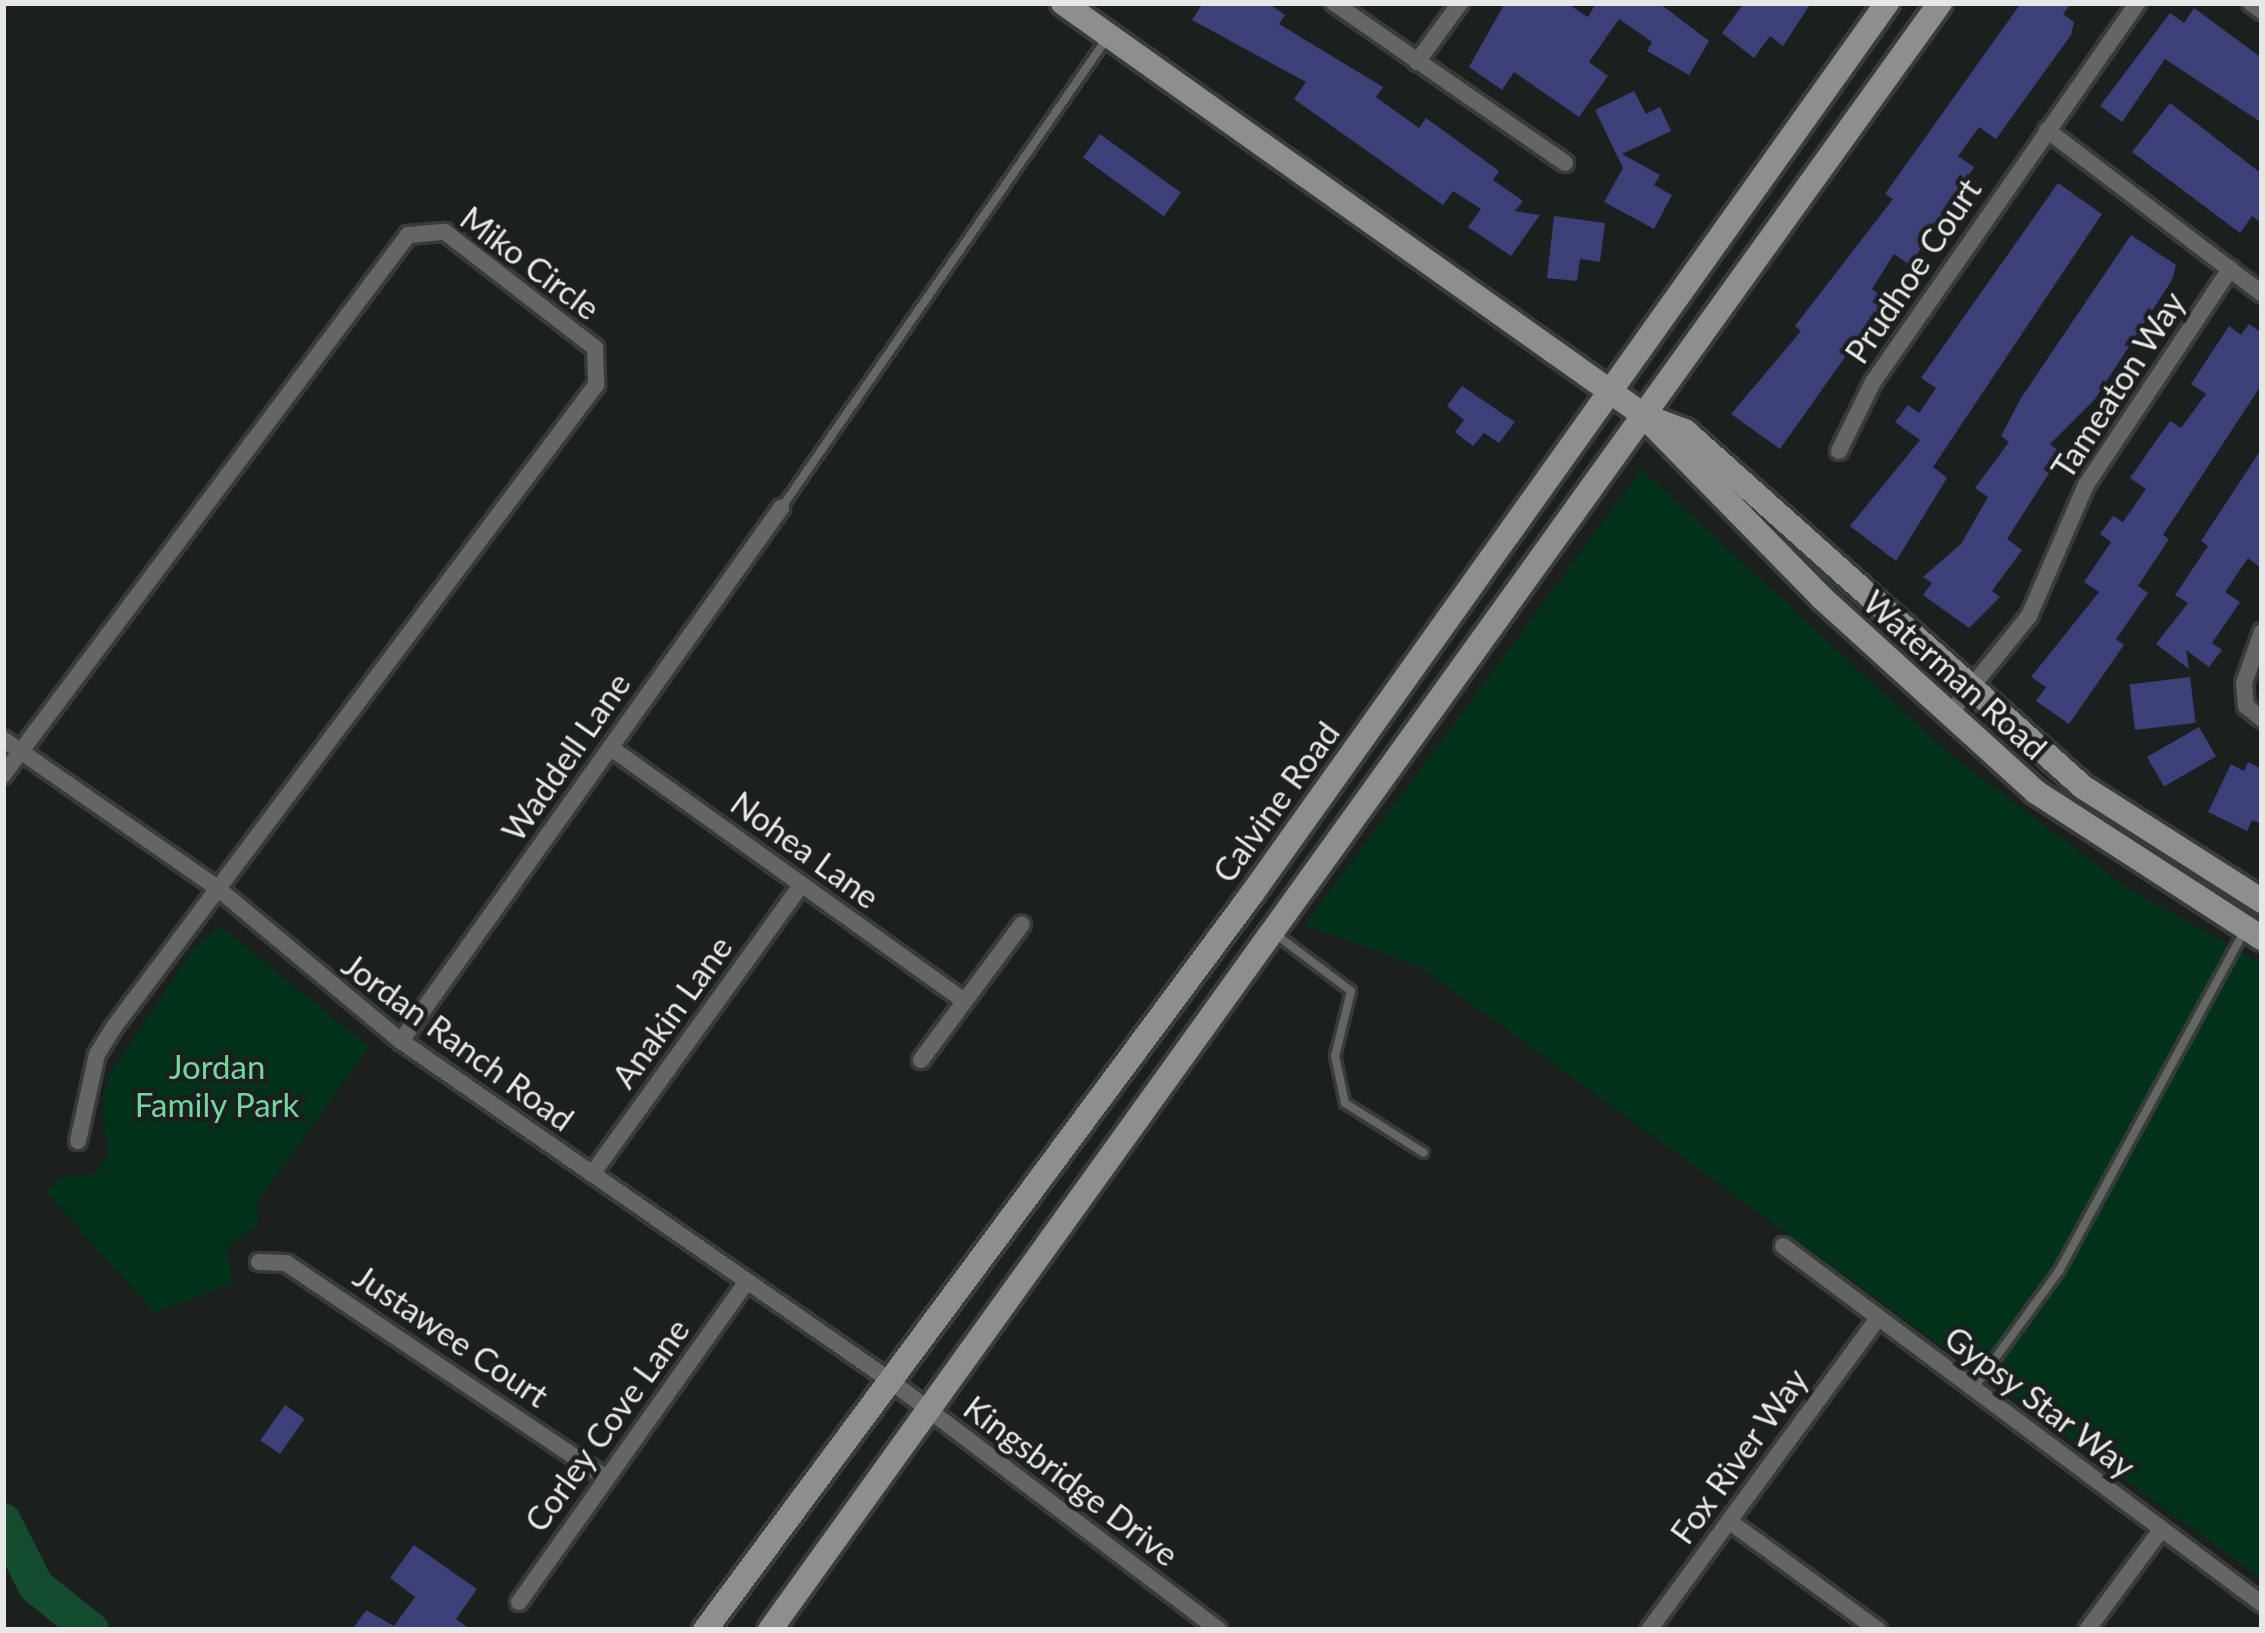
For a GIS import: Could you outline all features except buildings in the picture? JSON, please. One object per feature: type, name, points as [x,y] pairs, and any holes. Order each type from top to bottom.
[{"type":"main road","name":"Waterman Road","points":[[1063,3],[1642,414],[1948,716],[2036,792],[2254,933]]},
{"type":"main road","name":"Calvine Road","points":[[705,1630],[1611,391],[1887,3]]},
{"type":"main road","points":[[770,1630],[1940,3]]},
{"type":"main road","name":"Waterman Road","points":[[1642,414],[1685,431],[1970,692],[2083,788],[2262,901]]},
{"type":"street","points":[[1334,3],[1565,163]]},
{"type":"street","points":[[1417,62],[1460,3]]},
{"type":"street","name":"Prudhoe Court","points":[[1839,451],[1874,382],[2138,3]]},
{"type":"street","points":[[2251,3],[2262,11]]},
{"type":"street","points":[[2047,130],[2262,294]]},
{"type":"street","name":"Miko Circle","points":[[20,750],[408,235],[446,232],[595,348],[596,385],[216,887]]},
{"type":"street","name":"Tameaton Way","points":[[1948,716],[2029,616],[2086,484],[2230,269]]},
{"type":"street","name":"Waddell Lane","points":[[401,1041],[782,508]]},
{"type":"street","points":[[2262,632],[2244,683],[2246,706],[2262,719]]},
{"type":"street","name":"Jordan Ranch Road","points":[[3,739],[216,887],[401,1041],[745,1284],[889,1379]]},
{"type":"street","name":"Nohea Lane","points":[[611,748],[964,1001]]},
{"type":"street","points":[[3,775],[20,750]]},
{"type":"street","name":"Anakin Lane","points":[[592,1174],[801,885]]},
{"type":"street","points":[[78,1141],[98,1054],[216,887]]},
{"type":"street","points":[[921,1060],[1022,924]]},
{"type":"street","name":"Gypsy Star Way","points":[[1783,1246],[2262,1604]]},
{"type":"street","name":"Justawee Court","points":[[259,1262],[286,1263],[604,1477]]},
{"type":"street","name":"Corley Cove Lane","points":[[519,1602],[745,1284]]},
{"type":"street","name":"Fox River Way","points":[[1649,1630],[1878,1318]]},
{"type":"street","name":"Kingsbridge Drive","points":[[889,1379],[1219,1630]]},
{"type":"street","points":[[1729,1521],[1878,1630]]},
{"type":"street","points":[[2087,1630],[2161,1530]]},
{"type":"lane","points":[[782,508],[1110,35]]},
{"type":"lane","points":[[1273,933],[1352,991],[1335,1056],[1345,1103],[1424,1153]]},
{"type":"lane","points":[[1973,1389],[2059,1271],[2254,933]]},
{"type":"green space","points":[[1642,470],[1947,752],[2129,889],[2262,964],[2262,1579],[1421,967],[1305,925]]},
{"type":"green space","name":"Jordan Family Park","points":[[220,926],[369,1047],[256,1203],[259,1224],[227,1248],[232,1284],[154,1312],[47,1193],[60,1178],[95,1174],[109,1156],[102,1107],[110,1074],[193,950]]},
{"type":"waterway","points":[[3,1521],[36,1586],[91,1630]]}]
